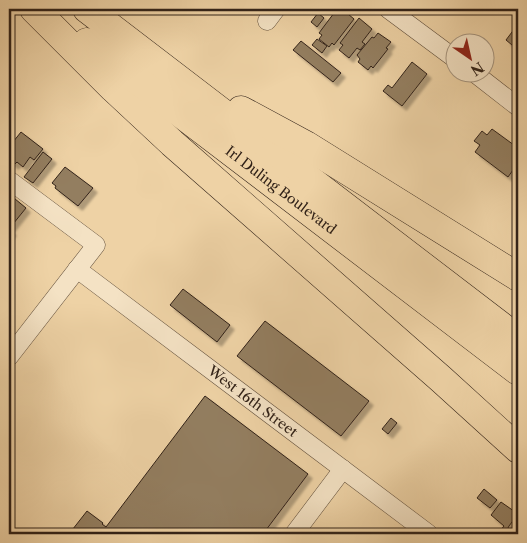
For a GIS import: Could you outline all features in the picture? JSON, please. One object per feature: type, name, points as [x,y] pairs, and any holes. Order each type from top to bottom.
[{"type":"highway","points":[[34,9],[113,88],[172,143],[518,449]]},
{"type":"highway","name":"Irl Duling Boulevard","points":[[45,9],[518,371]]},
{"type":"highway","name":"Irl Duling Boulevard","points":[[87,9],[518,339]]},
{"type":"highway","points":[[177,78],[306,145],[518,276]]},
{"type":"street","points":[[388,9],[444,51]]},
{"type":"street","points":[[486,82],[518,107]]},
{"type":"street","points":[[9,180],[96,245],[9,357]]},
{"type":"street","name":"West 16th Street","points":[[77,269],[429,534]]},
{"type":"street","points":[[294,534],[344,469]]},
{"type":"building","points":[[337,9],[342,9],[354,19],[334,45],[332,43],[329,47],[319,39],[322,35],[319,33]]},
{"type":"building","points":[[318,13],[324,18],[317,27],[311,22]]},
{"type":"building","points":[[359,18],[372,29],[362,42],[365,44],[360,50],[357,48],[349,58],[339,50],[343,45],[340,43]]},
{"type":"building","points":[[518,24],[518,50],[506,40]]},
{"type":"building","points":[[378,33],[391,42],[386,48],[388,49],[373,68],[371,66],[368,70],[358,62],[360,59],[357,55],[372,37],[374,38]]},
{"type":"building","points":[[317,39],[327,46],[322,53],[312,45]]},
{"type":"building","points":[[301,41],[341,73],[333,82],[293,50]]},
{"type":"building","points":[[412,62],[427,74],[402,106],[383,91],[388,85],[392,88]]},
{"type":"building","points":[[492,129],[518,148],[518,163],[508,177],[475,152],[480,145],[474,141],[482,131],[487,135]]},
{"type":"building","points":[[21,132],[43,149],[34,160],[30,157],[23,167],[17,162],[14,165],[9,161],[11,158],[9,156],[9,147]]},
{"type":"building","points":[[43,152],[52,159],[33,183],[24,177]]},
{"type":"building","points":[[65,167],[93,188],[78,206],[55,188],[56,186],[52,183]]},
{"type":"building","points":[[9,194],[26,208],[9,229]]},
{"type":"building","points":[[183,289],[230,325],[217,342],[170,305]]},
{"type":"building","points":[[265,321],[369,401],[341,436],[237,356]]},
{"type":"building","points":[[205,396],[308,474],[263,534],[69,534],[87,511],[106,527]]},
{"type":"building","points":[[391,418],[397,423],[388,434],[382,429]]},
{"type":"building","points":[[484,489],[497,500],[490,508],[477,498]]},
{"type":"building","points":[[501,502],[518,514],[507,530],[513,534],[503,534],[500,531],[504,526],[491,515]]}]
